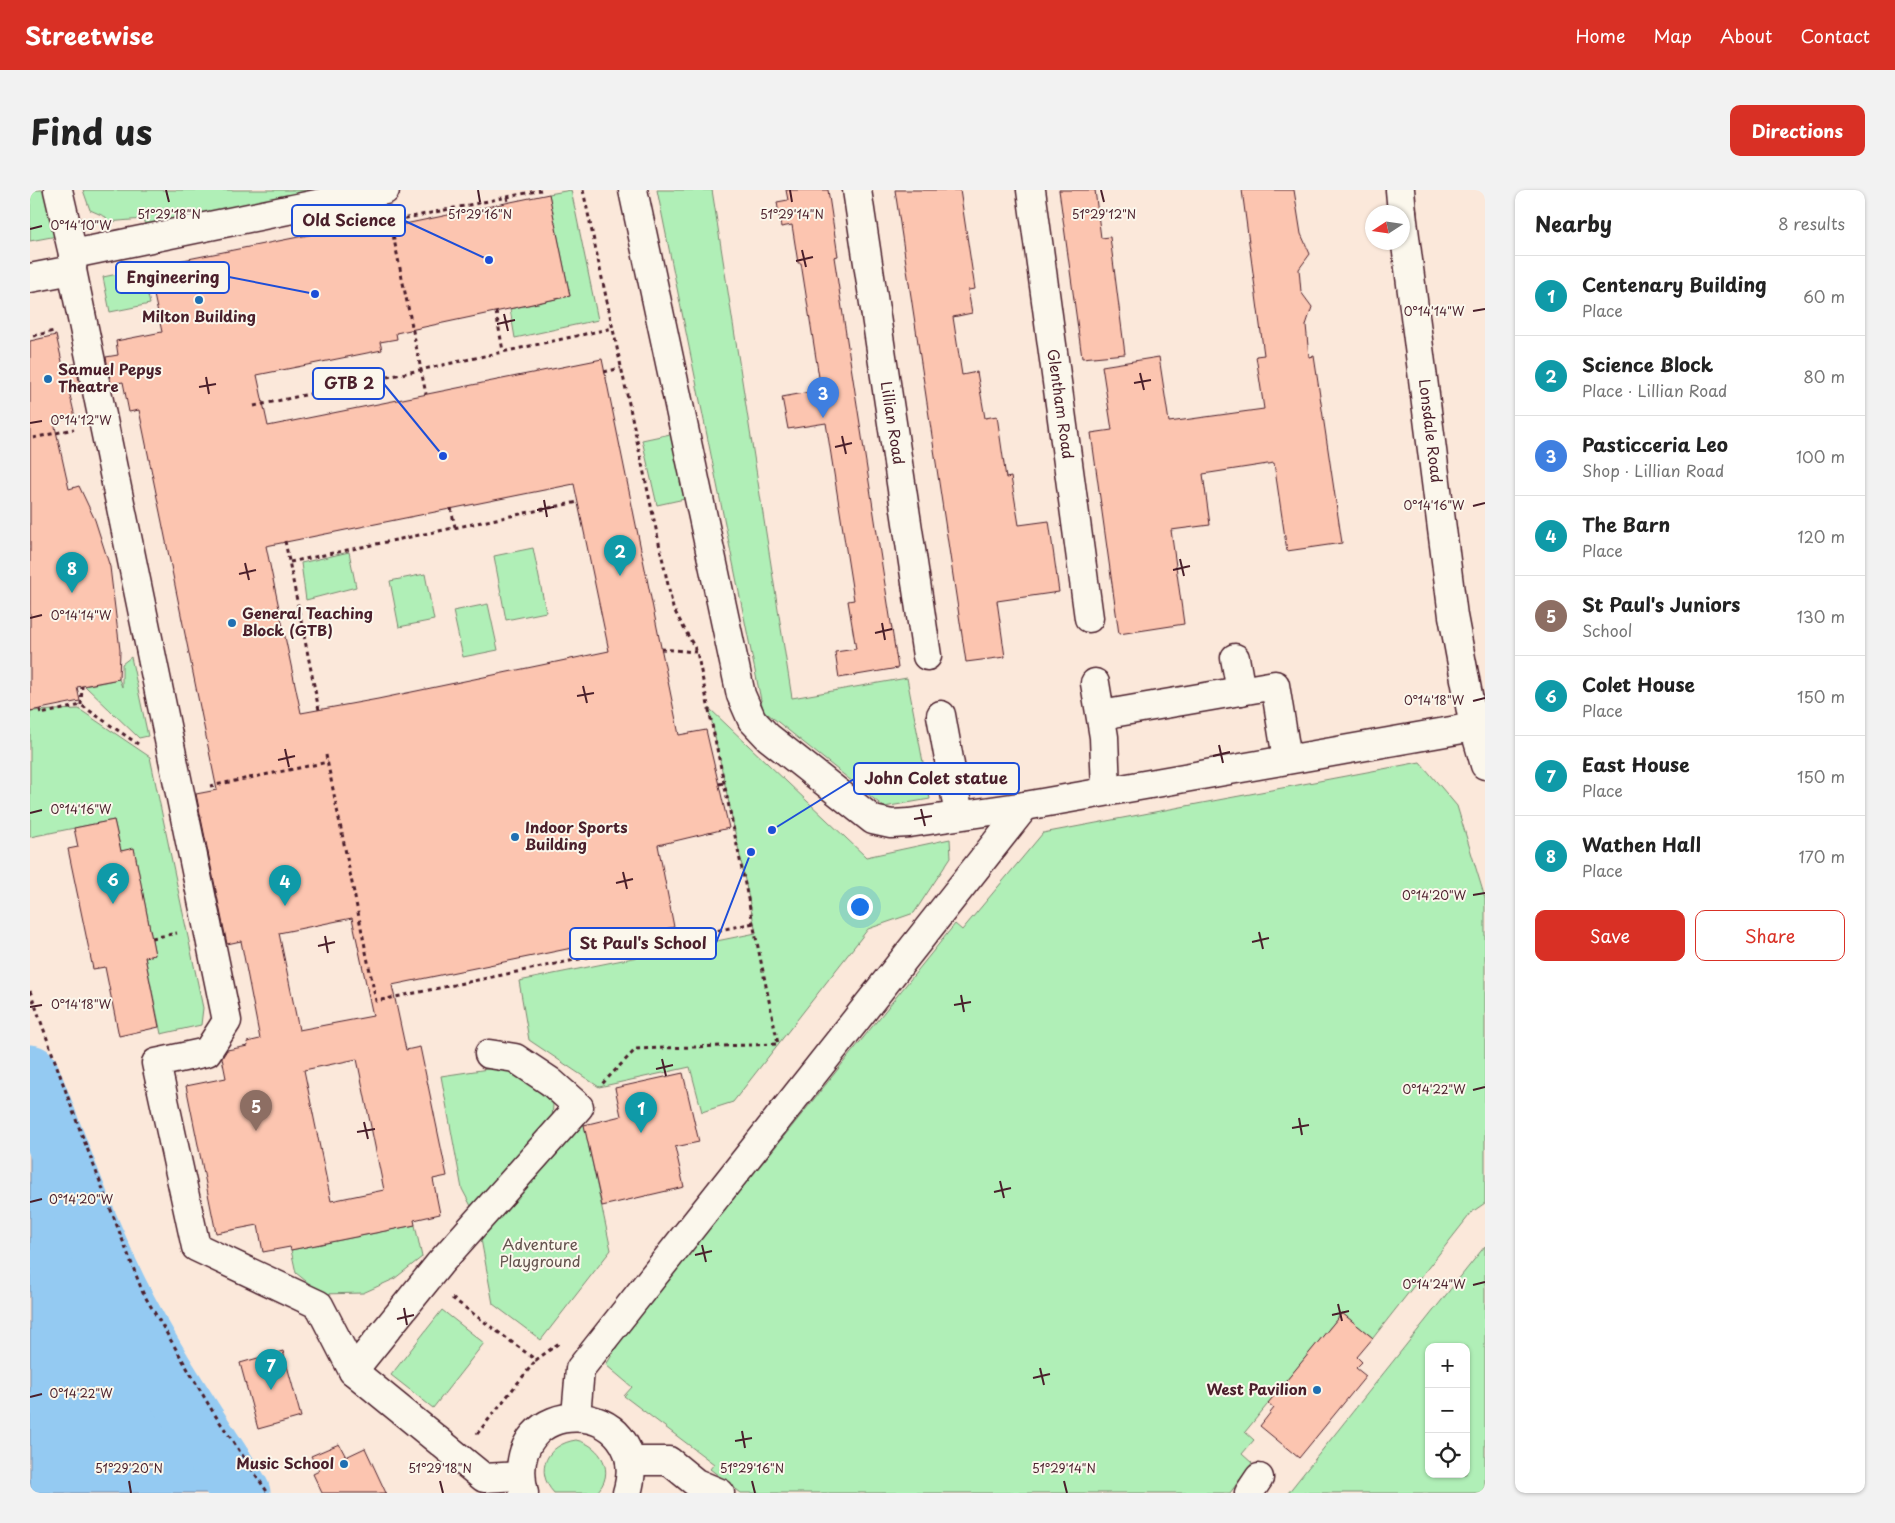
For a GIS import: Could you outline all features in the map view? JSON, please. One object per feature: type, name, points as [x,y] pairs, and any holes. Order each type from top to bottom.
[{"type":"street","points":[[58,190],[103,423],[227,1021],[207,1052],[156,1063],[196,1247],[319,1306],[353,1371],[484,1478],[522,1484],[522,1458],[529,1441],[542,1428],[558,1419],[576,1416],[594,1419],[611,1428],[623,1443],[630,1460],[631,1478],[627,1493]]},
{"type":"street","points":[[30,278],[72,262],[384,190]]},
{"type":"street","points":[[633,190],[740,695],[752,720],[768,737],[873,820],[891,824],[909,823],[1025,806],[1474,728]]},
{"type":"street","name":"Lillian Road","points":[[857,190],[927,656]]},
{"type":"street","name":"Glentham Road","points":[[1031,190],[1089,618]]},
{"type":"street","name":"Lonsdale Road","points":[[1400,190],[1401,205]]},
{"type":"street","name":"Lonsdale Road","points":[[1407,250],[1453,616],[1474,728],[1485,765]]},
{"type":"street","points":[[1235,658],[1241,691]]},
{"type":"street","points":[[1095,683],[1100,715],[1106,791]]},
{"type":"street","points":[[1100,715],[1276,685],[1287,759]]},
{"type":"street","points":[[941,715],[959,815]]},
{"type":"street","points":[[576,1416],[580,1369],[1025,806]]},
{"type":"street","points":[[353,1371],[440,1263],[580,1107],[551,1082],[515,1058],[489,1054]]},
{"type":"street","points":[[630,1460],[669,1461],[696,1483],[715,1492]]},
{"type":"path","points":[[384,190],[426,394]]},
{"type":"path","points":[[390,222],[541,190]]},
{"type":"path","points":[[580,1107],[636,1049],[778,1044],[696,652],[673,608],[583,190]]},
{"type":"path","points":[[507,197],[508,202]]},
{"type":"path","points":[[496,312],[503,351]]},
{"type":"path","points":[[254,406],[421,368],[613,328]]},
{"type":"path","points":[[604,372],[621,368]]},
{"type":"path","points":[[33,438],[103,423]]},
{"type":"path","points":[[290,562],[578,502]]},
{"type":"path","points":[[451,508],[455,528]]},
{"type":"path","points":[[285,541],[319,710]]},
{"type":"path","points":[[661,649],[696,652],[731,646]]},
{"type":"path","points":[[81,705],[82,686]]},
{"type":"path","points":[[40,709],[41,714],[81,705],[145,748],[169,743]]},
{"type":"path","points":[[326,755],[376,1002],[754,923]]},
{"type":"path","points":[[180,792],[328,762]]},
{"type":"path","points":[[718,784],[724,783]]},
{"type":"path","points":[[30,991],[75,1117],[143,1293],[213,1412],[268,1493]]},
{"type":"path","points":[[447,1294],[536,1360]]},
{"type":"path","points":[[459,1457],[536,1360],[559,1342]]},
{"type":"green space","points":[[30,190],[48,190],[57,236],[30,241]]},
{"type":"green space","points":[[83,190],[314,190],[145,225],[143,219],[107,222],[106,217],[90,210]]},
{"type":"green space","points":[[571,190],[598,320],[515,338],[510,309],[570,296],[549,194]]},
{"type":"green space","points":[[657,190],[712,190],[792,698],[907,678],[930,799],[884,807],[763,710]]},
{"type":"green space","points":[[142,269],[150,304],[110,312],[103,277]]},
{"type":"green space","points":[[675,433],[689,498],[657,505],[642,440]]},
{"type":"green space","points":[[533,548],[546,612],[506,620],[494,556]]},
{"type":"green space","points":[[349,552],[356,587],[306,600],[301,563]]},
{"type":"green space","points":[[425,574],[434,620],[399,627],[390,581]]},
{"type":"green space","points":[[488,604],[498,650],[463,657],[453,611]]},
{"type":"green space","points":[[131,657],[148,736],[139,738],[85,686],[119,679],[122,687],[122,664]]},
{"type":"green space","points":[[709,708],[866,857],[950,839],[951,857],[914,913],[868,929],[733,1102],[702,1112],[690,1067],[599,1087],[529,1040],[519,981],[756,933]]},
{"type":"green space","points":[[79,709],[150,757],[203,1008],[201,1025],[161,1034],[145,957],[155,955],[134,849],[121,851],[114,820],[30,837],[30,711]]},
{"type":"green space","points":[[1420,762],[1457,806],[1485,898],[1485,1203],[1472,1212],[1373,1338],[1342,1313],[1245,1432],[1254,1440],[1242,1454],[1252,1463],[1230,1493],[741,1493],[710,1469],[714,1464],[624,1396],[632,1387],[606,1365],[623,1336],[955,924],[962,930],[1043,833]]},
{"type":"green space","points":[[488,1069],[515,1071],[553,1104],[552,1121],[471,1206],[462,1189],[441,1076]]},
{"type":"green space","name":"Adventure Playground","points":[[584,1124],[611,1250],[541,1340],[493,1304],[481,1239]]},
{"type":"green space","points":[[415,1225],[422,1257],[394,1279],[363,1293],[322,1294],[296,1273],[291,1250]]},
{"type":"green space","points":[[1485,1246],[1485,1493],[1288,1493]]},
{"type":"green space","points":[[442,1310],[484,1343],[433,1408],[391,1375]]},
{"type":"green space","points":[[576,1440],[585,1443],[599,1454],[605,1469],[602,1485],[596,1493],[554,1493],[545,1476],[544,1467],[547,1459],[551,1452],[558,1447],[566,1442]]},
{"type":"water","points":[[30,1074],[83,1212],[119,1292],[162,1369],[241,1493],[30,1493]]},
{"type":"building","points":[[786,190],[828,190],[838,256],[834,257],[898,668],[839,678],[835,652],[856,649],[848,601],[854,600],[826,423],[788,429],[782,397],[821,390],[801,263],[798,263],[792,225],[781,227],[777,202],[788,200]]},
{"type":"building","points":[[895,190],[960,190],[975,289],[968,290],[972,313],[953,317],[962,375],[977,372],[985,418],[997,416],[1006,478],[1011,477],[1019,525],[1049,521],[1059,592],[997,601],[1005,657],[966,662]]},
{"type":"building","points":[[1059,190],[1095,190],[1101,238],[1110,237],[1125,354],[1082,358]]},
{"type":"building","points":[[1242,190],[1294,190],[1301,234],[1310,254],[1299,269],[1301,292],[1312,307],[1306,325],[1309,357],[1314,356],[1342,543],[1287,551],[1274,463],[1203,474],[1210,525],[1171,530],[1184,624],[1119,634],[1091,433],[1112,430],[1102,366],[1159,357],[1169,422],[1264,409],[1256,356],[1264,355]]},
{"type":"building","points":[[549,194],[570,296],[396,333],[397,339],[380,342],[382,350],[257,375],[268,426],[602,359],[679,735],[706,730],[729,828],[658,845],[674,927],[392,985],[406,1050],[420,1047],[447,1176],[433,1179],[440,1214],[414,1220],[415,1225],[291,1250],[290,1247],[263,1252],[258,1225],[216,1233],[186,1086],[226,1078],[222,1058],[227,1050],[248,1046],[247,1042],[260,1039],[241,941],[227,944],[196,794],[217,790],[139,410],[129,412],[123,382],[111,384],[106,357],[118,355],[116,341],[162,332],[148,267],[374,222],[376,230]],"holes":[[[574,484],[609,651],[301,713],[266,546]],[[352,918],[373,1016],[299,1030],[279,933]],[[357,1059],[384,1190],[331,1201],[304,1070]]]},
{"type":"building","points":[[56,335],[63,366],[75,364],[81,389],[69,391],[75,417],[54,422],[69,489],[79,486],[95,520],[110,567],[120,650],[119,679],[77,687],[80,701],[30,711],[30,341]]},
{"type":"building","points":[[114,820],[121,851],[134,848],[155,955],[145,957],[159,1027],[119,1036],[105,967],[93,969],[68,849],[78,847],[74,828]]},
{"type":"building","points":[[683,1073],[699,1142],[675,1147],[684,1187],[602,1206],[584,1125],[621,1116],[615,1088]]},
{"type":"building","name":"West Pavilion","points":[[1342,1313],[1373,1338],[1357,1357],[1362,1362],[1356,1368],[1366,1376],[1299,1458],[1260,1426],[1274,1408],[1268,1403]]},
{"type":"building","points":[[283,1351],[301,1417],[258,1429],[240,1363]]},
{"type":"building","name":"Music School","points":[[339,1444],[346,1457],[365,1448],[386,1493],[322,1493],[313,1474],[319,1471],[311,1456]]},
{"type":"waterway","points":[[30,1074],[83,1212],[119,1292],[162,1369],[241,1493]]},
{"type":"place","name":"Old Science","points":[[489,260]]},
{"type":"place","name":"Engineering","points":[[315,294]]},
{"type":"place","name":"Milton Building","points":[[199,300]]},
{"type":"place","name":"Samuel Pepys Theatre","points":[[48,379]]},
{"type":"place","name":"Pasticceria Leo","points":[[823,418]]},
{"type":"place","name":"GTB 2","points":[[443,456]]},
{"type":"place","name":"Science Block","points":[[620,576]]},
{"type":"place","name":"Wathen Hall","points":[[72,593]]},
{"type":"place","name":"General Teaching Block (GTB)","points":[[232,623]]},
{"type":"place","name":"John Colet statue","points":[[772,830]]},
{"type":"place","name":"Indoor Sports Building","points":[[515,837]]},
{"type":"place","name":"St Paul's School","points":[[751,852]]},
{"type":"place","name":"Colet House","points":[[113,904]]},
{"type":"place","name":"The Barn","points":[[285,906]]},
{"type":"place","name":"St Paul's Juniors","points":[[256,1131]]},
{"type":"place","name":"Centenary Building","points":[[641,1133]]},
{"type":"place","name":"East House","points":[[271,1390]]},
{"type":"place","name":"West Pavilion","points":[[1317,1390]]},
{"type":"place","name":"Music School","points":[[344,1464]]}]
